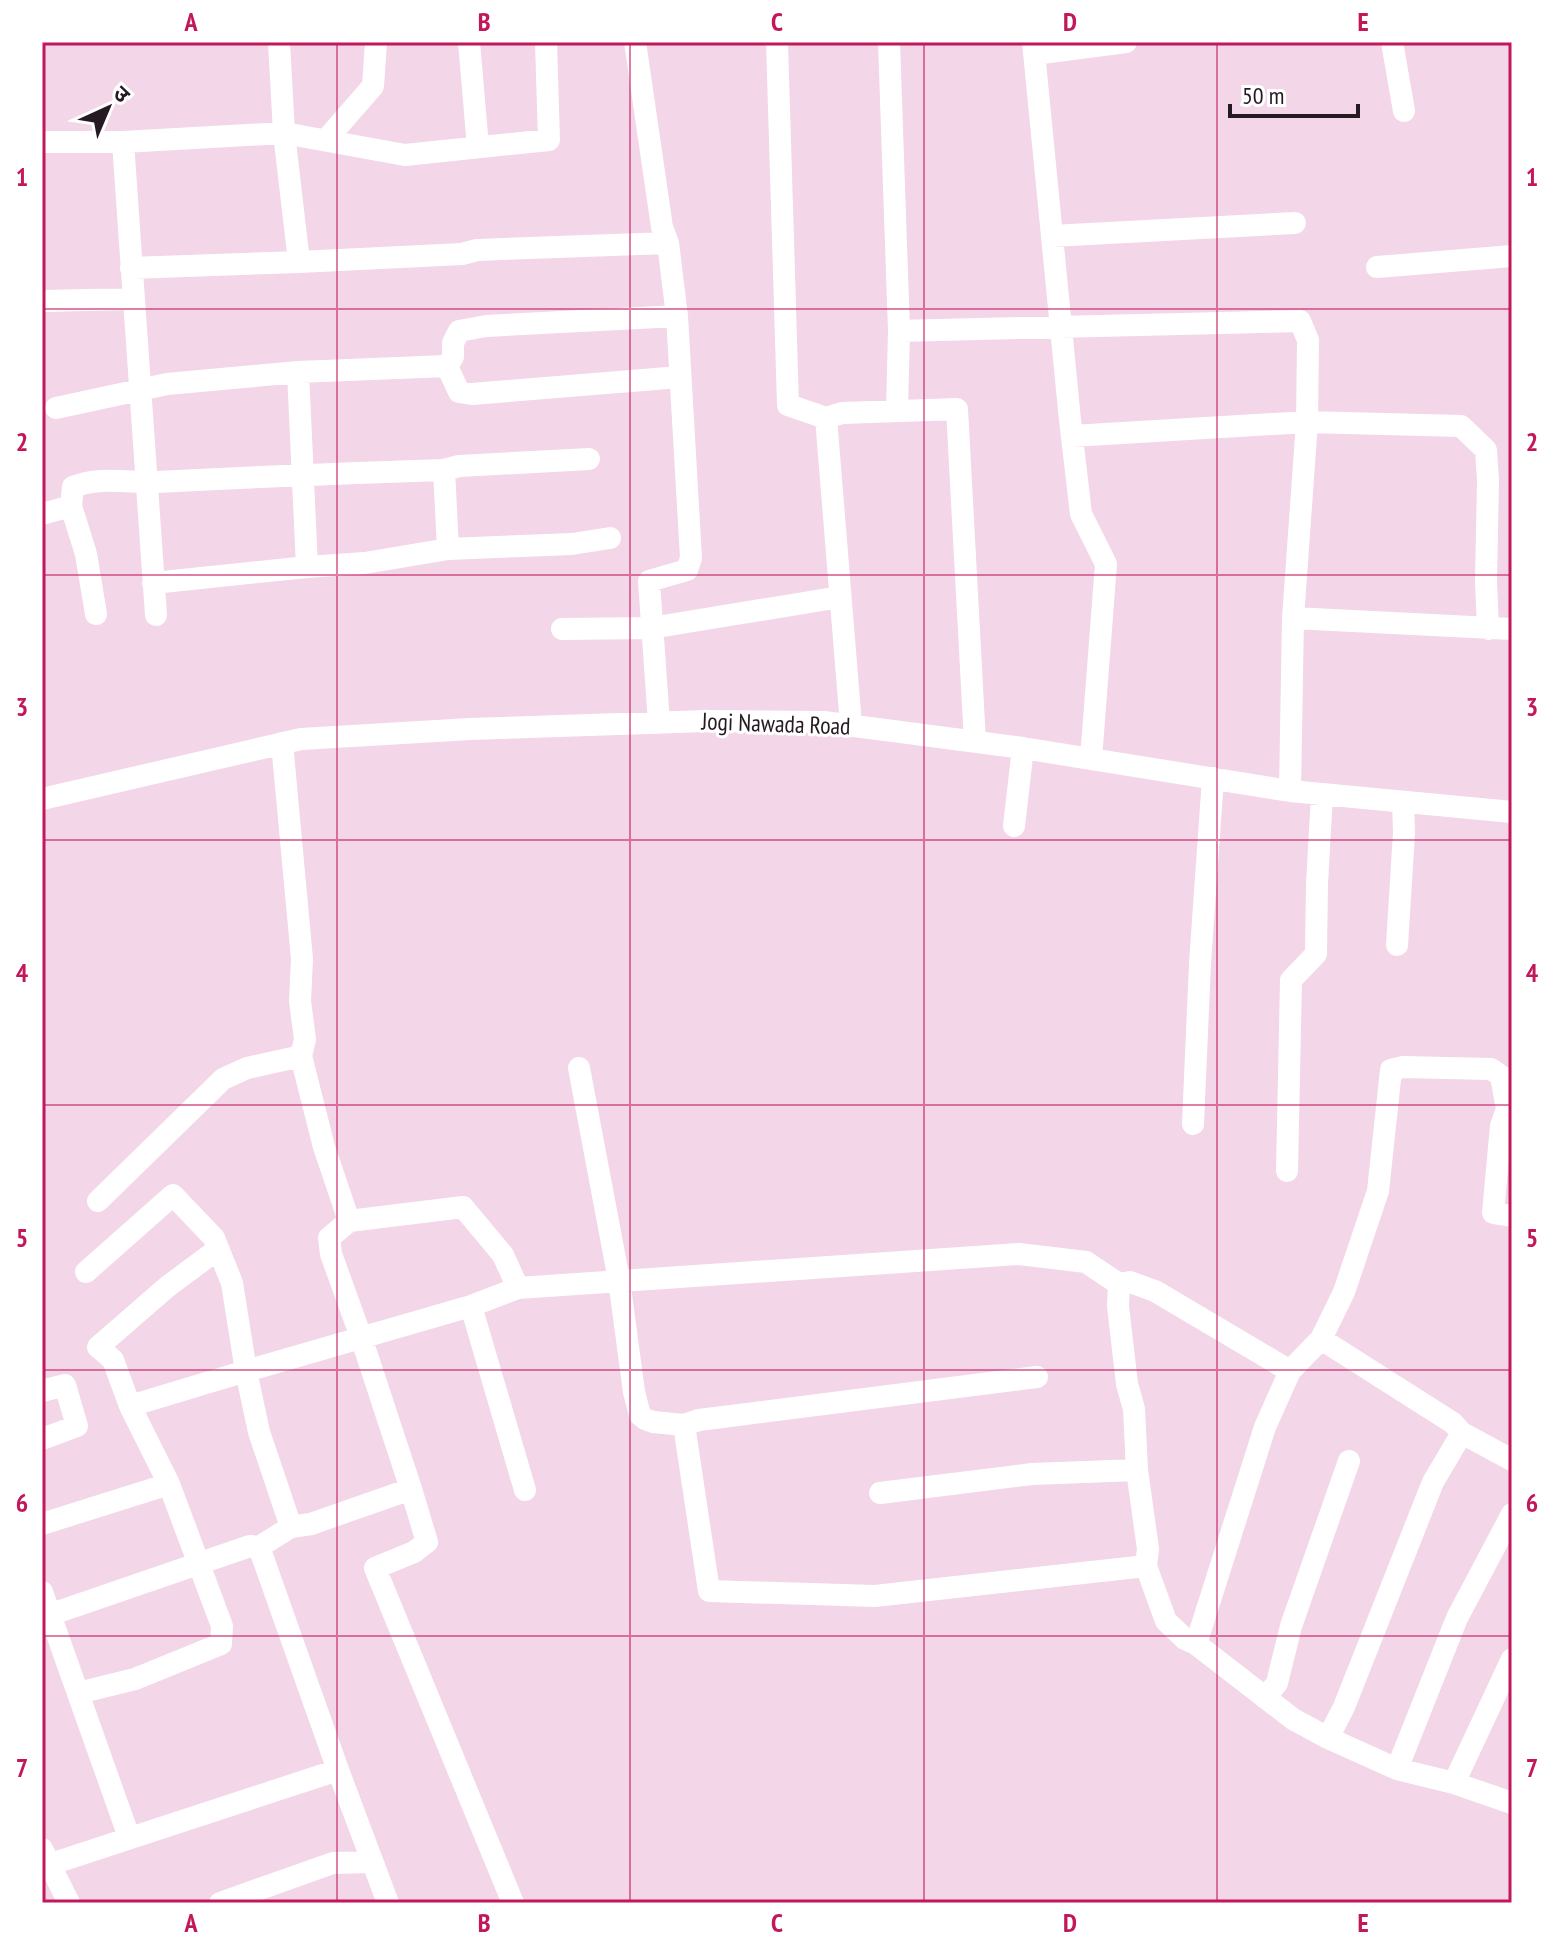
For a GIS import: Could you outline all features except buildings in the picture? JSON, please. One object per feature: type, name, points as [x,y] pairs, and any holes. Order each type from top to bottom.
[{"type":"street","points":[[279,42],[284,133],[299,262]]},
{"type":"street","points":[[326,140],[373,86],[376,42]]},
{"type":"street","points":[[469,42],[478,147]]},
{"type":"street","points":[[42,142],[123,142],[284,133],[405,155],[549,140],[546,42]]},
{"type":"street","points":[[635,42],[677,316],[691,558],[687,570],[649,581],[659,723]]},
{"type":"street","points":[[777,42],[788,405],[826,418],[842,413],[957,409],[975,742]]},
{"type":"street","points":[[889,42],[899,331],[897,410]]},
{"type":"street","points":[[1091,759],[1106,564],[1081,514],[1034,48],[1126,42]]},
{"type":"street","points":[[1392,42],[1404,111]]},
{"type":"street","points":[[123,142],[156,615]]},
{"type":"street","points":[[1052,236],[1295,223]]},
{"type":"street","points":[[131,268],[668,243]]},
{"type":"street","points":[[1377,267],[1512,256]]},
{"type":"street","points":[[42,301],[134,299]]},
{"type":"street","points":[[447,366],[453,357],[453,343],[459,331],[486,326],[677,316]]},
{"type":"street","points":[[899,331],[1300,321],[1308,340],[1307,422],[1293,618],[1290,791]]},
{"type":"street","points":[[56,408],[167,384],[298,372],[447,366]]},
{"type":"street","points":[[447,366],[459,392],[472,394],[680,377]]},
{"type":"street","points":[[298,372],[307,567]]},
{"type":"street","points":[[826,418],[851,725]]},
{"type":"street","points":[[1072,436],[1307,422],[1461,426],[1486,450],[1488,629]]},
{"type":"street","points":[[96,614],[86,554],[71,506],[73,487],[85,482],[146,483],[444,470],[459,466],[589,459]]},
{"type":"street","points":[[444,470],[448,549]]},
{"type":"street","points":[[42,514],[71,506]]},
{"type":"street","points":[[153,583],[365,563],[448,549],[572,544],[610,538]]},
{"type":"street","points":[[562,629],[651,628],[840,597]]},
{"type":"street","points":[[1293,618],[1512,629]]},
{"type":"street","name":"Jogi Nawada Road","points":[[42,799],[301,739],[470,729],[824,722],[1023,748],[1290,791],[1512,812]]},
{"type":"street","points":[[282,743],[302,959],[300,1001],[305,1039],[301,1056],[324,1147],[349,1221]]},
{"type":"street","points":[[1014,826],[1023,748]]},
{"type":"street","points":[[1193,1124],[1213,778]]},
{"type":"street","points":[[1287,1171],[1291,980],[1316,954],[1322,794]]},
{"type":"street","points":[[1397,945],[1403,802]]},
{"type":"street","points":[[98,1201],[223,1079],[247,1068],[301,1056]]},
{"type":"street","points":[[1196,1644],[1265,1427],[1290,1371],[1321,1339],[1344,1292],[1378,1191],[1391,1070],[1403,1067],[1491,1069],[1501,1076],[1510,1110],[1501,1126],[1493,1213],[1512,1216]]},
{"type":"street","points":[[579,1068],[619,1280],[634,1392],[640,1415],[645,1419],[684,1425],[699,1420],[1037,1377]]},
{"type":"street","points":[[86,1272],[173,1195],[214,1238],[232,1283],[259,1432],[291,1527]]},
{"type":"street","points":[[513,1903],[375,1568],[414,1552],[427,1542],[331,1254],[329,1238],[349,1221],[463,1207],[503,1255],[518,1288]]},
{"type":"street","points":[[78,1693],[135,1679],[221,1644],[222,1626],[169,1484],[130,1406],[113,1360],[98,1347],[167,1287],[218,1249]]},
{"type":"street","points":[[130,1406],[471,1306],[518,1288],[1019,1254],[1086,1262],[1119,1284],[1130,1282],[1155,1291],[1290,1371]]},
{"type":"street","points":[[1119,1284],[1118,1306],[1127,1384],[1134,1409],[1137,1470],[1148,1549],[1146,1566],[1166,1621],[1185,1639],[1196,1644],[1293,1719],[1328,1738],[1397,1769],[1454,1783],[1512,1803]]},
{"type":"street","points":[[471,1306],[525,1490]]},
{"type":"street","points":[[1321,1339],[1453,1423],[1462,1433],[1512,1460]]},
{"type":"street","points":[[42,1391],[65,1385],[77,1426],[42,1439]]},
{"type":"street","points":[[684,1425],[709,1591],[875,1596],[1146,1566]]},
{"type":"street","points":[[1328,1738],[1344,1707],[1433,1482],[1462,1433]]},
{"type":"street","points":[[1265,1698],[1277,1683],[1291,1626],[1349,1461]]},
{"type":"street","points":[[880,1493],[1032,1474],[1137,1470]]},
{"type":"street","points":[[42,1524],[169,1484]]},
{"type":"street","points":[[49,1615],[250,1546],[259,1547],[291,1527],[311,1524],[411,1489]]},
{"type":"street","points":[[1397,1769],[1457,1618],[1512,1514]]},
{"type":"street","points":[[259,1547],[388,1903]]},
{"type":"street","points":[[42,1592],[129,1837]]},
{"type":"street","points":[[1454,1783],[1512,1659]]},
{"type":"street","points":[[69,1903],[45,1860],[129,1837],[338,1770]]},
{"type":"street","points":[[220,1903],[333,1863],[372,1862]]}]
